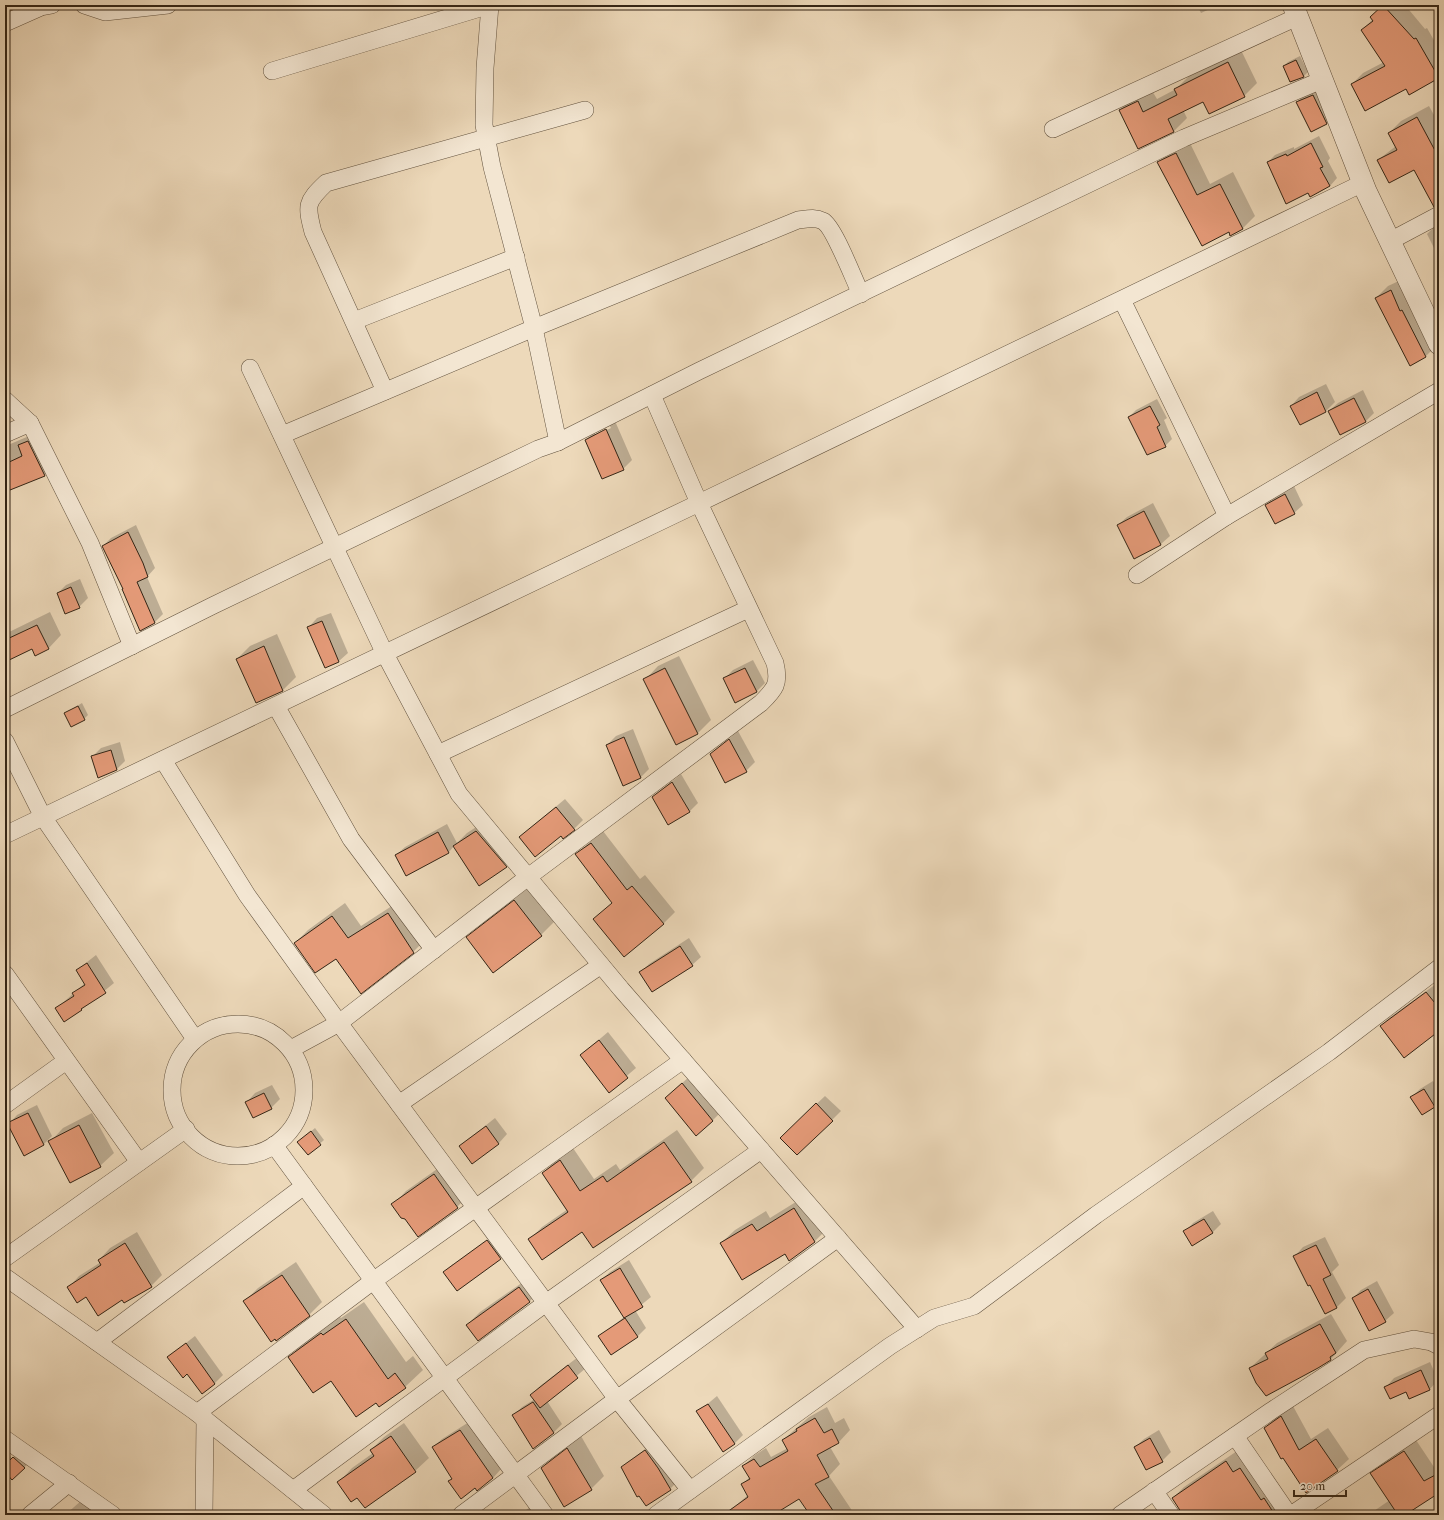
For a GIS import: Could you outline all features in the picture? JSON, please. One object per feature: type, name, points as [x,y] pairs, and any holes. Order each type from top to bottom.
[{"type":"street","points":[[5,23],[41,6],[52,5]]},
{"type":"street","points":[[84,5],[105,12],[168,5]]},
{"type":"street","points":[[272,72],[490,5],[485,68],[484,125],[492,167],[534,328],[558,442]]},
{"type":"street","points":[[1053,129],[1295,11],[1363,183],[1437,336]]},
{"type":"street","points":[[5,709],[335,547],[538,449],[558,442],[652,395],[1184,138],[1322,80]]},
{"type":"street","points":[[385,391],[313,232],[308,211],[312,196],[326,183],[585,110]]},
{"type":"street","points":[[5,835],[1363,183]]},
{"type":"street","points":[[1390,241],[1439,215]]},
{"type":"street","points":[[282,435],[534,328],[798,220],[814,218],[824,222],[832,231],[861,294]]},
{"type":"street","points":[[354,321],[516,257]]},
{"type":"street","points":[[1122,300],[1227,516]]},
{"type":"street","points":[[250,368],[384,654],[459,794],[601,965],[917,1329]]},
{"type":"street","points":[[1137,576],[1227,516],[1439,391]]},
{"type":"street","points":[[291,1049],[338,1023],[528,877],[761,704],[775,690],[778,676],[775,664],[748,610],[699,503],[652,395]]},
{"type":"street","points":[[5,400],[30,423],[90,542],[132,646]]},
{"type":"street","points":[[5,434],[30,423]]},
{"type":"street","points":[[438,754],[748,610]]},
{"type":"street","points":[[276,706],[351,839],[434,950]]},
{"type":"street","points":[[5,741],[43,817],[195,1039]]},
{"type":"street","points":[[163,760],[247,895],[338,1023],[617,1399],[690,1490]]},
{"type":"street","points":[[399,1104],[601,965]]},
{"type":"street","points":[[660,1514],[690,1490],[890,1346],[934,1318],[974,1306],[1096,1215],[1328,1052],[1439,968]]},
{"type":"street","points":[[5,974],[140,1162]]},
{"type":"street","points":[[236,1023],[259,1027],[277,1037],[291,1049],[301,1071],[304,1092],[300,1112],[290,1131],[274,1145],[255,1154],[234,1156],[214,1152],[194,1140],[180,1122],[173,1100],[172,1078],[180,1056],[195,1039],[214,1028],[236,1023]]},
{"type":"street","points":[[201,1416],[373,1281],[683,1060]]},
{"type":"street","points":[[5,1105],[66,1061]]},
{"type":"street","points":[[5,1258],[186,1129]]},
{"type":"street","points":[[274,1145],[545,1515]]},
{"type":"street","points":[[293,1490],[444,1377],[761,1150]]},
{"type":"street","points":[[97,1342],[304,1186]]},
{"type":"street","points":[[461,1515],[838,1238]]},
{"type":"street","points":[[5,1277],[201,1416],[324,1515]]},
{"type":"street","points":[[1120,1515],[1364,1350],[1414,1339],[1431,1342],[1439,1346]]},
{"type":"street","points":[[1235,1436],[1295,1514],[1439,1415]]},
{"type":"street","points":[[201,1416],[204,1515]]},
{"type":"street","points":[[5,1439],[113,1515]]},
{"type":"street","points":[[30,1515],[68,1483]]},
{"type":"street","points":[[1154,1492],[1171,1515]]},
{"type":"building","points":[[1383,5],[1414,39],[1416,38],[1439,78],[1409,95],[1406,89],[1365,111],[1351,84],[1385,66],[1361,30],[1373,21],[1370,17]]},
{"type":"building","points":[[1296,60],[1304,77],[1290,82],[1283,66]]},
{"type":"building","points":[[1228,62],[1245,97],[1209,114],[1203,102],[1168,119],[1174,132],[1138,149],[1119,110],[1138,101],[1143,112],[1177,95],[1174,89]]},
{"type":"building","points":[[1313,95],[1327,124],[1311,132],[1296,102]]},
{"type":"building","points":[[1417,117],[1439,158],[1439,205],[1434,207],[1414,170],[1389,183],[1377,160],[1397,150],[1388,133]]},
{"type":"building","points":[[1311,143],[1323,167],[1320,168],[1330,186],[1310,197],[1308,193],[1286,204],[1267,162],[1286,154],[1287,156]]},
{"type":"building","points":[[1176,153],[1197,195],[1220,184],[1243,229],[1230,236],[1229,232],[1202,246],[1157,162]]},
{"type":"building","points":[[1391,290],[1400,311],[1402,310],[1426,357],[1410,366],[1375,298]]},
{"type":"building","points":[[1317,392],[1326,412],[1300,425],[1290,406]]},
{"type":"building","points":[[1354,398],[1366,422],[1340,435],[1328,411]]},
{"type":"building","points":[[1150,406],[1160,425],[1157,427],[1166,447],[1147,455],[1128,417]]},
{"type":"building","points":[[606,429],[624,470],[602,479],[585,440]]},
{"type":"building","points":[[28,441],[45,476],[5,492],[5,464],[22,456],[18,445]]},
{"type":"building","points":[[1285,494],[1295,514],[1275,524],[1265,505]]},
{"type":"building","points":[[1144,511],[1161,545],[1134,559],[1117,525]]},
{"type":"building","points":[[128,532],[148,577],[137,582],[155,623],[140,631],[123,589],[102,546]]},
{"type":"building","points":[[71,587],[80,608],[65,614],[57,593]]},
{"type":"building","points":[[322,621],[339,662],[325,668],[307,627]]},
{"type":"building","points":[[37,625],[49,649],[35,656],[32,649],[5,662],[5,640]]},
{"type":"building","points":[[264,646],[283,691],[256,703],[236,659]]},
{"type":"building","points":[[665,668],[698,734],[676,745],[643,679]]},
{"type":"building","points":[[745,668],[757,692],[735,703],[723,678]]},
{"type":"building","points":[[78,706],[85,720],[71,727],[64,713]]},
{"type":"building","points":[[624,737],[641,778],[623,786],[606,745]]},
{"type":"building","points":[[729,739],[747,772],[725,783],[710,754]]},
{"type":"building","points":[[111,750],[117,770],[98,778],[91,756]]},
{"type":"building","points":[[672,782],[690,812],[668,825],[652,797]]},
{"type":"building","points":[[556,807],[575,830],[563,839],[561,836],[535,857],[519,837]]},
{"type":"building","points":[[476,831],[507,867],[479,886],[453,846]]},
{"type":"building","points":[[438,832],[449,853],[406,876],[395,855]]},
{"type":"building","points":[[591,843],[627,890],[632,886],[664,924],[624,957],[593,919],[612,903],[575,854]]},
{"type":"building","points":[[514,900],[542,936],[493,973],[466,937]]},
{"type":"building","points":[[388,913],[414,953],[361,994],[336,959],[315,973],[294,943],[332,916],[348,938]]},
{"type":"building","points":[[680,946],[693,966],[652,992],[639,972]]},
{"type":"building","points":[[87,963],[106,993],[64,1022],[55,1008],[74,996],[72,993],[85,985],[76,970]]},
{"type":"building","points":[[1426,992],[1439,1008],[1439,1031],[1404,1058],[1380,1026]]},
{"type":"building","points":[[599,1040],[628,1078],[609,1093],[580,1055]]},
{"type":"building","points":[[682,1083],[713,1121],[696,1136],[665,1098]]},
{"type":"building","points":[[1424,1089],[1435,1107],[1422,1115],[1410,1097]]},
{"type":"building","points":[[264,1093],[272,1109],[253,1118],[245,1102]]},
{"type":"building","points":[[816,1103],[833,1121],[797,1155],[780,1138]]},
{"type":"building","points":[[28,1113],[44,1145],[24,1156],[7,1123]]},
{"type":"building","points":[[79,1125],[101,1167],[70,1183],[48,1141]]},
{"type":"building","points":[[486,1126],[499,1144],[472,1164],[459,1146]]},
{"type":"building","points":[[311,1131],[321,1145],[308,1155],[297,1142]]},
{"type":"building","points":[[664,1142],[692,1182],[593,1248],[582,1232],[542,1260],[528,1239],[568,1212],[542,1173],[560,1160],[580,1191],[603,1176],[607,1182]]},
{"type":"building","points":[[434,1174],[458,1208],[418,1237],[405,1219],[401,1218],[391,1204]]},
{"type":"building","points":[[794,1208],[815,1242],[789,1261],[785,1254],[742,1280],[720,1243],[752,1224],[757,1231]]},
{"type":"building","points":[[1204,1219],[1213,1233],[1192,1246],[1183,1231]]},
{"type":"building","points":[[487,1240],[501,1259],[457,1291],[443,1272]]},
{"type":"building","points":[[125,1243],[152,1287],[124,1303],[122,1300],[98,1316],[86,1297],[77,1303],[67,1287],[101,1265],[98,1260]]},
{"type":"building","points":[[1316,1245],[1331,1275],[1323,1279],[1337,1308],[1325,1314],[1310,1285],[1308,1286],[1293,1256]]},
{"type":"building","points":[[620,1268],[643,1307],[624,1318],[600,1280]]},
{"type":"building","points":[[282,1275],[310,1316],[276,1341],[275,1339],[271,1342],[243,1301]]},
{"type":"building","points":[[519,1287],[530,1302],[478,1341],[466,1325]]},
{"type":"building","points":[[1368,1289],[1386,1322],[1369,1331],[1352,1298]]},
{"type":"building","points":[[625,1318],[638,1337],[611,1355],[598,1336]]},
{"type":"building","points":[[346,1319],[388,1379],[395,1373],[406,1388],[379,1407],[376,1403],[356,1417],[331,1381],[313,1393],[288,1357],[321,1333],[323,1335]]},
{"type":"building","points":[[1320,1324],[1336,1353],[1330,1357],[1331,1360],[1266,1396],[1256,1383],[1249,1368],[1268,1359],[1265,1353]]},
{"type":"building","points":[[186,1343],[215,1384],[202,1394],[187,1374],[183,1378],[167,1357]]},
{"type":"building","points":[[568,1365],[578,1378],[540,1408],[530,1395]]},
{"type":"building","points":[[1421,1370],[1430,1390],[1409,1399],[1406,1392],[1390,1399],[1384,1387]]},
{"type":"building","points":[[533,1402],[554,1433],[533,1449],[512,1415]]},
{"type":"building","points":[[708,1404],[735,1444],[723,1452],[696,1411]]},
{"type":"building","points":[[1281,1416],[1299,1450],[1316,1439],[1338,1471],[1306,1493],[1283,1458],[1281,1459],[1264,1428]]},
{"type":"building","points":[[815,1418],[824,1433],[832,1429],[839,1443],[817,1455],[829,1477],[815,1484],[836,1515],[810,1515],[799,1499],[773,1515],[723,1515],[748,1497],[741,1484],[750,1479],[742,1466],[754,1459],[760,1467],[788,1451],[782,1440],[797,1431],[796,1429]]},
{"type":"building","points":[[460,1430],[493,1478],[477,1491],[475,1488],[461,1499],[448,1481],[452,1479],[432,1447]]},
{"type":"building","points":[[391,1436],[416,1472],[365,1508],[357,1498],[351,1502],[337,1482],[374,1456],[370,1450]]},
{"type":"building","points":[[1150,1438],[1163,1462],[1146,1470],[1134,1447]]},
{"type":"building","points":[[567,1448],[592,1490],[564,1507],[541,1468]]},
{"type":"building","points":[[645,1450],[671,1490],[646,1506],[639,1496],[637,1497],[621,1467]]},
{"type":"building","points":[[1404,1451],[1424,1481],[1439,1473],[1439,1493],[1405,1515],[1398,1515],[1370,1473]]},
{"type":"building","points":[[13,1457],[25,1468],[12,1480],[5,1472],[5,1465]]},
{"type":"building","points":[[1226,1461],[1233,1472],[1240,1468],[1261,1500],[1264,1498],[1275,1515],[1183,1515],[1172,1498]]}]
